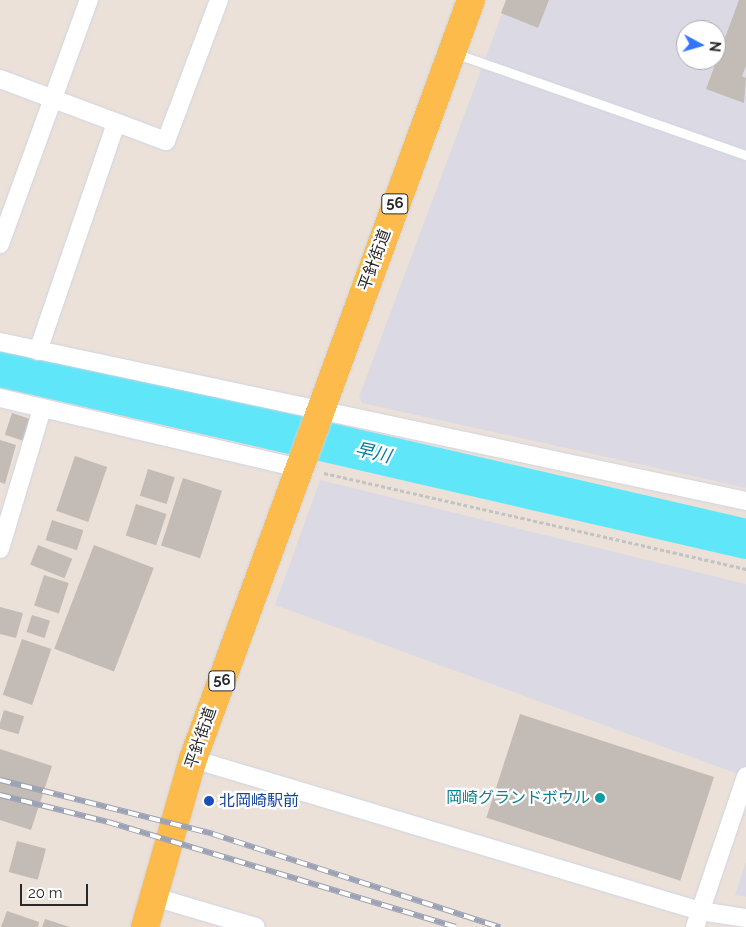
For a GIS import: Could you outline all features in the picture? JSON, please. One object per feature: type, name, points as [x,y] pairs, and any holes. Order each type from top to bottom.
[{"type":"main road","name":"平針街道","points":[[320,408],[471,0]]},
{"type":"main road","name":"56","points":[[299,468],[320,408]]},
{"type":"main road","name":"平針街道","points":[[145,927],[152,896],[193,759],[299,468]]},
{"type":"street","points":[[0,244],[89,0]]},
{"type":"street","points":[[0,79],[166,141],[219,0]]},
{"type":"street","points":[[38,351],[116,123]]},
{"type":"street","points":[[0,342],[320,408],[746,501]]},
{"type":"street","points":[[0,398],[299,468]]},
{"type":"street","points":[[0,549],[42,409]]},
{"type":"street","points":[[193,759],[698,919],[746,918]]},
{"type":"street","points":[[698,919],[746,776]]},
{"type":"street","points":[[152,896],[256,927]]},
{"type":"lane","points":[[452,52],[746,154]]},
{"type":"path","points":[[299,468],[746,569]]},
{"type":"shaded area","points":[[507,0],[746,0],[746,488],[362,403],[359,397]]},
{"type":"shaded area","points":[[320,480],[746,584],[746,777],[275,605]]},
{"type":"shaded area","points":[[746,862],[746,897],[735,895]]},
{"type":"building","points":[[506,0],[549,0],[538,28],[501,13]]},
{"type":"building","points":[[739,0],[746,0],[746,66],[742,76],[746,78],[744,103],[706,89],[713,70],[726,70],[726,35]]},
{"type":"building","points":[[12,413],[31,419],[24,441],[5,435]]},
{"type":"building","points":[[0,440],[16,445],[5,484],[0,482]]},
{"type":"building","points":[[75,456],[107,467],[88,522],[56,511]]},
{"type":"building","points":[[148,469],[175,477],[167,504],[140,496]]},
{"type":"building","points":[[183,478],[222,491],[200,558],[161,546]]},
{"type":"building","points":[[136,504],[166,514],[156,545],[126,535]]},
{"type":"building","points":[[52,520],[83,530],[77,550],[46,540]]},
{"type":"building","points":[[38,545],[72,559],[64,578],[30,564]]},
{"type":"building","points":[[94,545],[154,568],[114,672],[54,649]]},
{"type":"building","points":[[44,575],[69,583],[59,613],[34,605]]},
{"type":"building","points":[[0,607],[23,613],[16,638],[0,634]]},
{"type":"building","points":[[32,615],[50,621],[45,638],[26,632]]},
{"type":"building","points":[[22,639],[51,649],[32,705],[3,695]]},
{"type":"building","points":[[4,710],[24,716],[19,734],[0,729]]},
{"type":"building","name":"岡崎グランドボウル","points":[[520,714],[714,777],[680,881],[486,818]]},
{"type":"building","points":[[0,749],[52,766],[31,830],[0,820]]},
{"type":"building","points":[[17,841],[46,849],[38,880],[9,872]]},
{"type":"building","points":[[7,911],[39,922],[38,927],[1,927]]},
{"type":"building","points":[[45,919],[70,927],[42,927]]},
{"type":"waterway","name":"早川","points":[[0,367],[746,539]]},
{"type":"railway","points":[[0,780],[213,834],[500,927]]},
{"type":"railway","points":[[0,795],[108,822],[456,927]]},
{"type":"place","name":"岡崎グランドボウル","points":[[600,798]]},
{"type":"place","name":"北岡崎駅前","points":[[209,801]]}]
